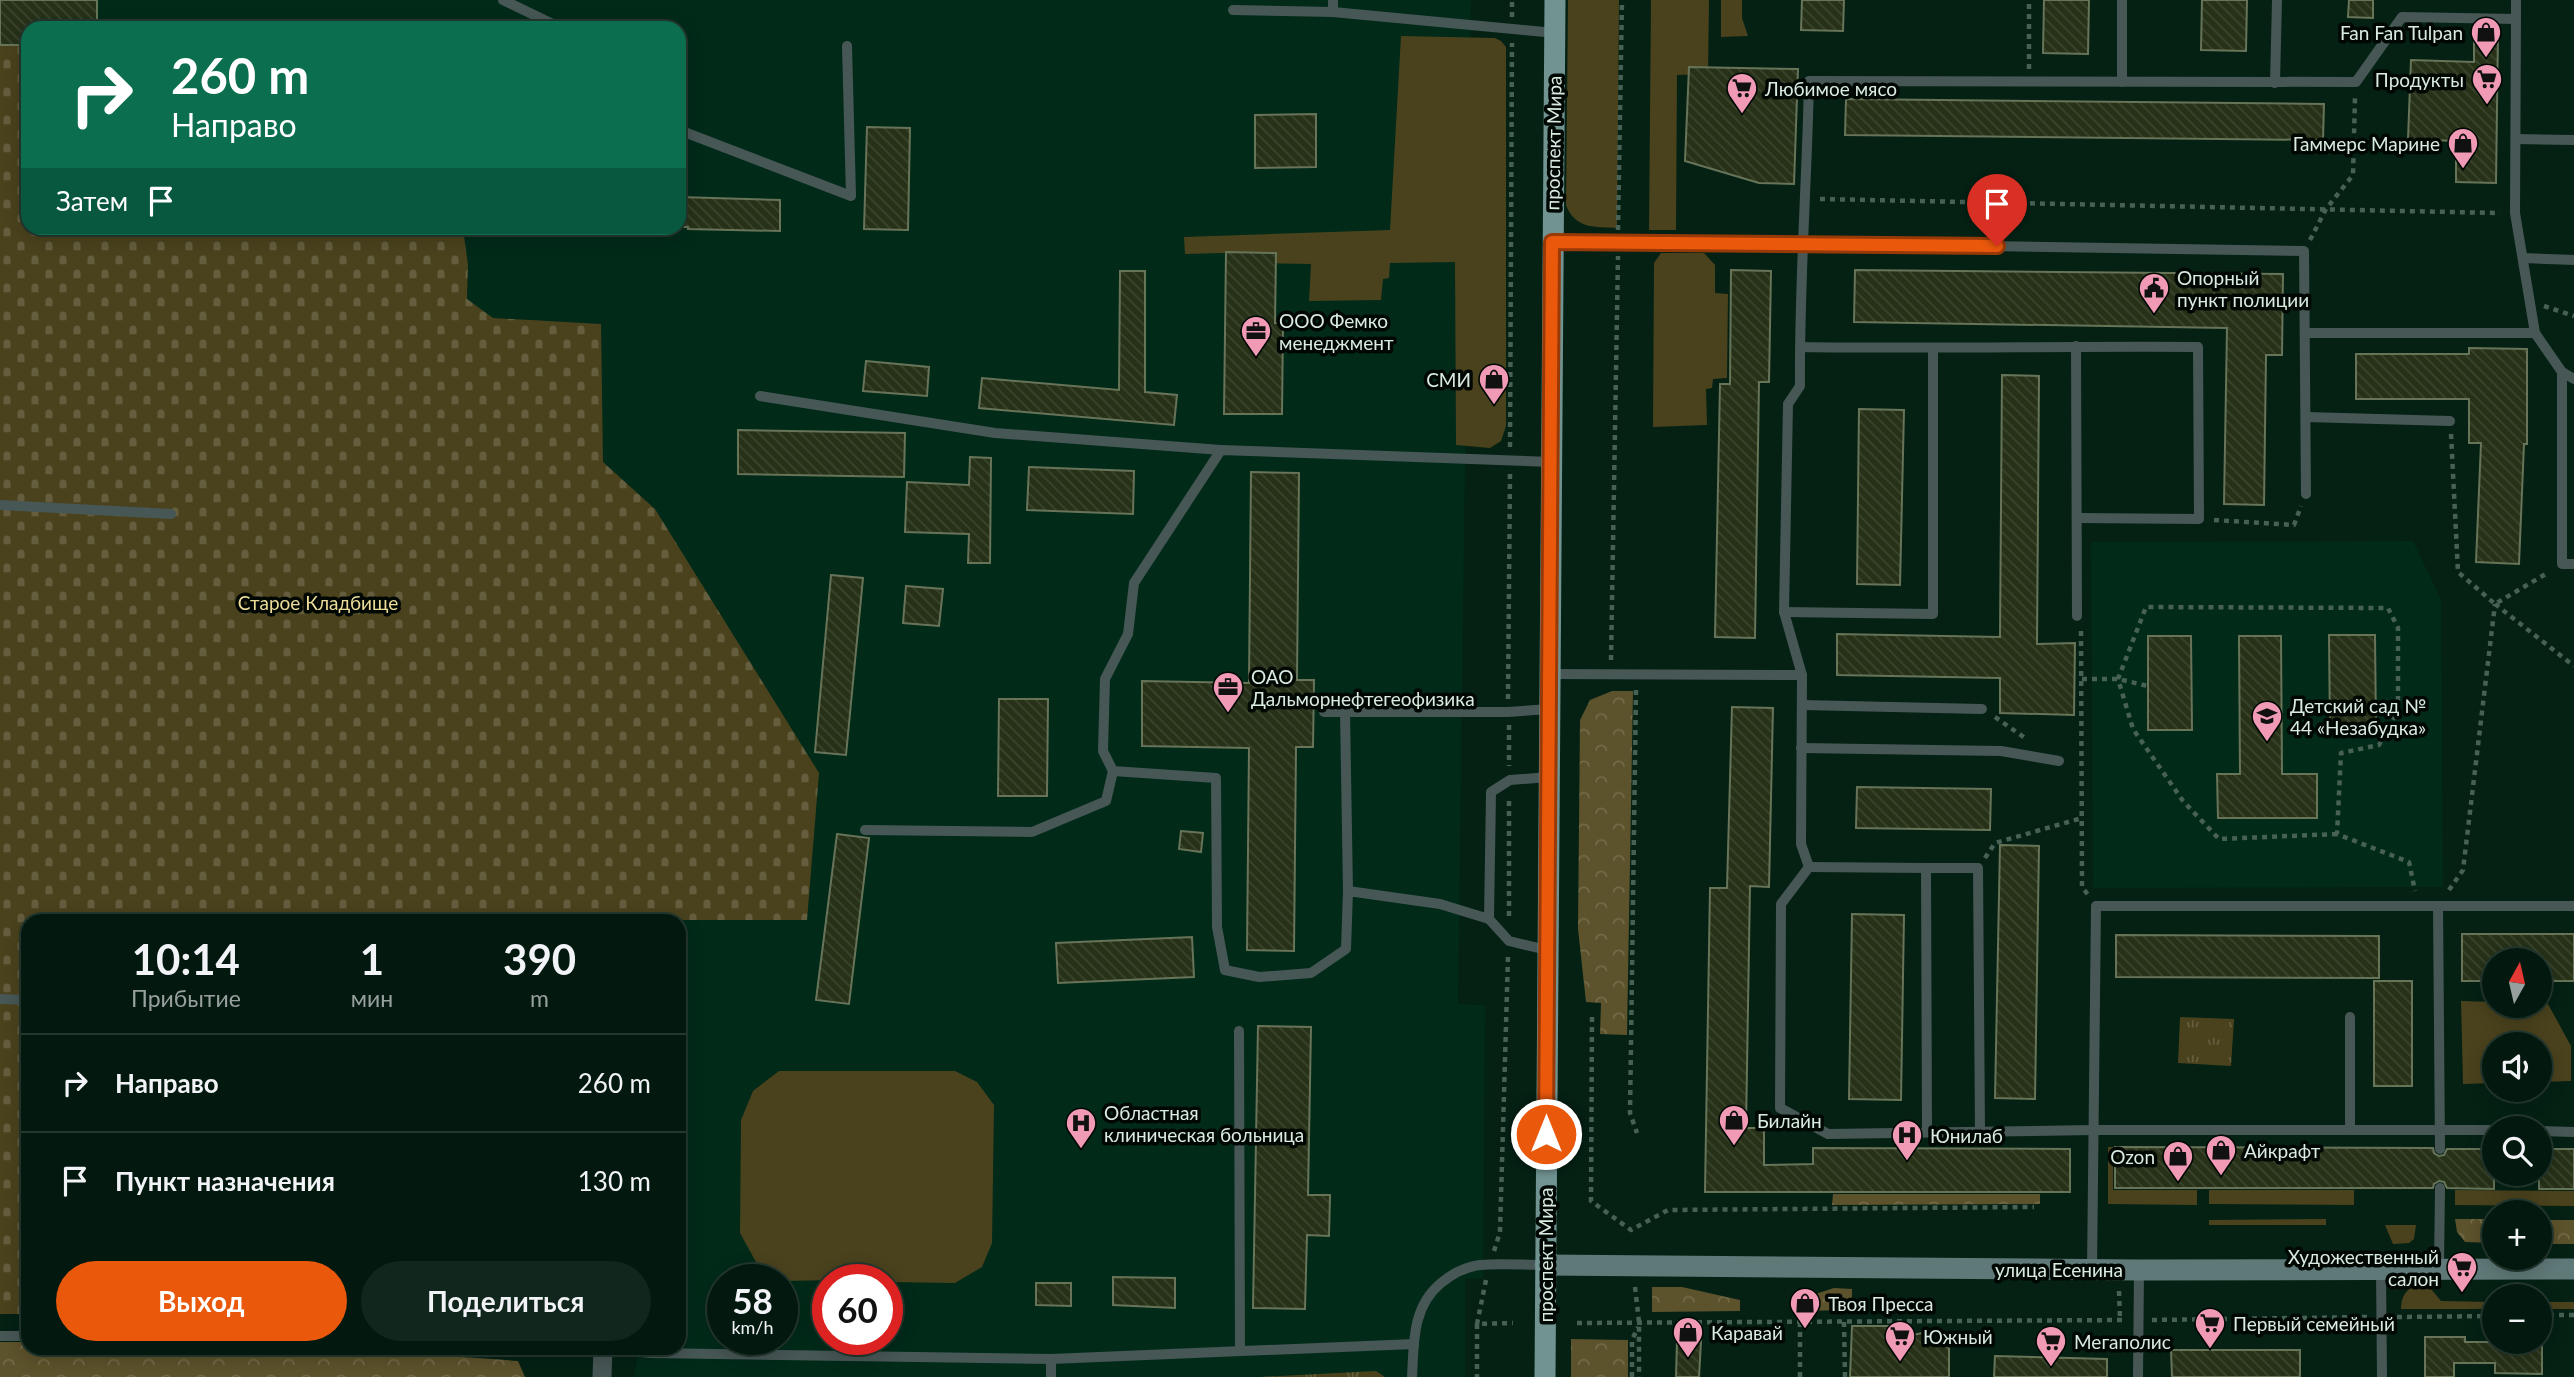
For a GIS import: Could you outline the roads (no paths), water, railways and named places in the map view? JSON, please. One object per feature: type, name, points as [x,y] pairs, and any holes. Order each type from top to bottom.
[{"type":"main road","name":"проспект Мира","points":[[1545,1377],[1555,0]]},
{"type":"street","name":"улица Есенина","points":[[1545,1265],[2092,1270],[2440,1267],[2574,1269]]},
{"type":"street","points":[[600,1355],[602,1377]]},
{"type":"lane","points":[[503,0],[546,21]]},
{"type":"lane","points":[[1333,0],[1334,12]]},
{"type":"lane","points":[[2122,0],[2122,82]]},
{"type":"lane","points":[[2275,83],[2277,0]]},
{"type":"lane","points":[[2516,0],[2515,213],[2535,333],[2562,372],[2574,379]]},
{"type":"lane","points":[[1233,10],[1334,12],[1555,33]]},
{"type":"lane","points":[[1809,867],[1801,844],[1802,675],[1784,612],[1788,404],[1800,386],[1802,243],[1807,199],[1809,81],[2356,82],[2402,18],[2516,19]]},
{"type":"lane","points":[[686,133],[851,196],[847,46]]},
{"type":"lane","points":[[2516,139],[2574,140]]},
{"type":"lane","points":[[1552,242],[2304,251],[2306,494]]},
{"type":"lane","points":[[2523,258],[2574,260]]},
{"type":"lane","points":[[2305,333],[2535,333]]},
{"type":"lane","points":[[2076,346],[2077,617]]},
{"type":"lane","points":[[1800,347],[2198,348],[2199,519],[2078,518]]},
{"type":"lane","points":[[1784,612],[1933,614],[1933,349]]},
{"type":"lane","points":[[2562,372],[2562,564],[2574,564]]},
{"type":"lane","points":[[760,396],[995,433],[1221,450],[1551,463]]},
{"type":"lane","points":[[2306,417],[2450,421]]},
{"type":"lane","points":[[865,830],[1032,832],[1106,801],[1113,771],[1103,751],[1105,679],[1128,634],[1134,583],[1221,450]]},
{"type":"lane","points":[[0,505],[171,514]]},
{"type":"lane","points":[[1549,674],[1802,675]]},
{"type":"lane","points":[[1801,705],[1982,709]]},
{"type":"lane","points":[[1324,712],[1508,712],[1549,709]]},
{"type":"lane","points":[[1113,771],[1216,778],[1217,927],[1225,970],[1259,977],[1311,973],[1346,949],[1348,891],[1345,712]]},
{"type":"lane","points":[[1801,748],[2001,751],[2059,761]]},
{"type":"lane","points":[[1489,919],[1491,792],[1510,780],[1549,777]]},
{"type":"lane","points":[[1809,867],[1978,867],[1980,1132]]},
{"type":"lane","points":[[1809,867],[1781,904],[1780,1108],[1828,1133],[2482,1130]]},
{"type":"lane","points":[[1926,868],[1927,1132]]},
{"type":"lane","points":[[1348,891],[1440,904],[1489,919],[1508,941],[1547,950]]},
{"type":"lane","points":[[2092,1270],[2096,906],[2574,906]]},
{"type":"lane","points":[[2438,906],[2440,1149]]},
{"type":"lane","points":[[0,999],[21,1000]]},
{"type":"lane","points":[[2350,1017],[2350,1130]]},
{"type":"lane","points":[[1239,1031],[1240,1351]]},
{"type":"lane","points":[[2552,1131],[2574,1132]]},
{"type":"lane","points":[[2440,1188],[2440,1267]]},
{"type":"lane","points":[[1412,1377],[1419,1311],[1433,1289],[1464,1268],[1545,1265]]},
{"type":"lane","points":[[2381,1268],[2382,1377]]},
{"type":"lane","points":[[2138,1377],[2139,1270]]},
{"type":"lane","points":[[0,1336],[21,1336]]},
{"type":"lane","points":[[686,1354],[1051,1359],[1414,1345]]},
{"type":"lane","points":[[1051,1359],[1051,1377]]},
{"type":"place","name":"Fan Fan Tulpan","points":[[2486,59]]},
{"type":"place","name":"Продукты","points":[[2487,106]]},
{"type":"place","name":"Любимое мясо","points":[[1742,115]]},
{"type":"place","name":"Гаммерс Марине","points":[[2463,170]]},
{"type":"place","name":"Опорный пункт полиции","points":[[2154,315]]},
{"type":"place","name":"ООО Фемко менеджмент","points":[[1256,358]]},
{"type":"place","name":"СМИ","points":[[1494,406]]},
{"type":"place","name":"ОАО Дальморнефтегеофизика","points":[[1228,714]]},
{"type":"place","name":"Детский сад № 44 «Незабудка»","points":[[2267,743]]},
{"type":"place","name":"Билайн","points":[[1734,1147]]},
{"type":"place","name":"Областная клиническая больница","points":[[1081,1150]]},
{"type":"place","name":"Юнилаб","points":[[1907,1162]]},
{"type":"place","name":"Айкрафт","points":[[2221,1177]]},
{"type":"place","name":"Ozon","points":[[2178,1183]]},
{"type":"place","name":"Художественный салон","points":[[2462,1294]]},
{"type":"place","name":"Твоя Пресса","points":[[1805,1330]]},
{"type":"place","name":"Первый семейный","points":[[2210,1350]]},
{"type":"place","name":"Каравай","points":[[1688,1359]]},
{"type":"place","name":"Южный","points":[[1900,1363]]},
{"type":"place","name":"Мегаполис","points":[[2051,1368]]},
{"type":"park label","name":"Старое Кладбище","points":[[318,602]]}]
